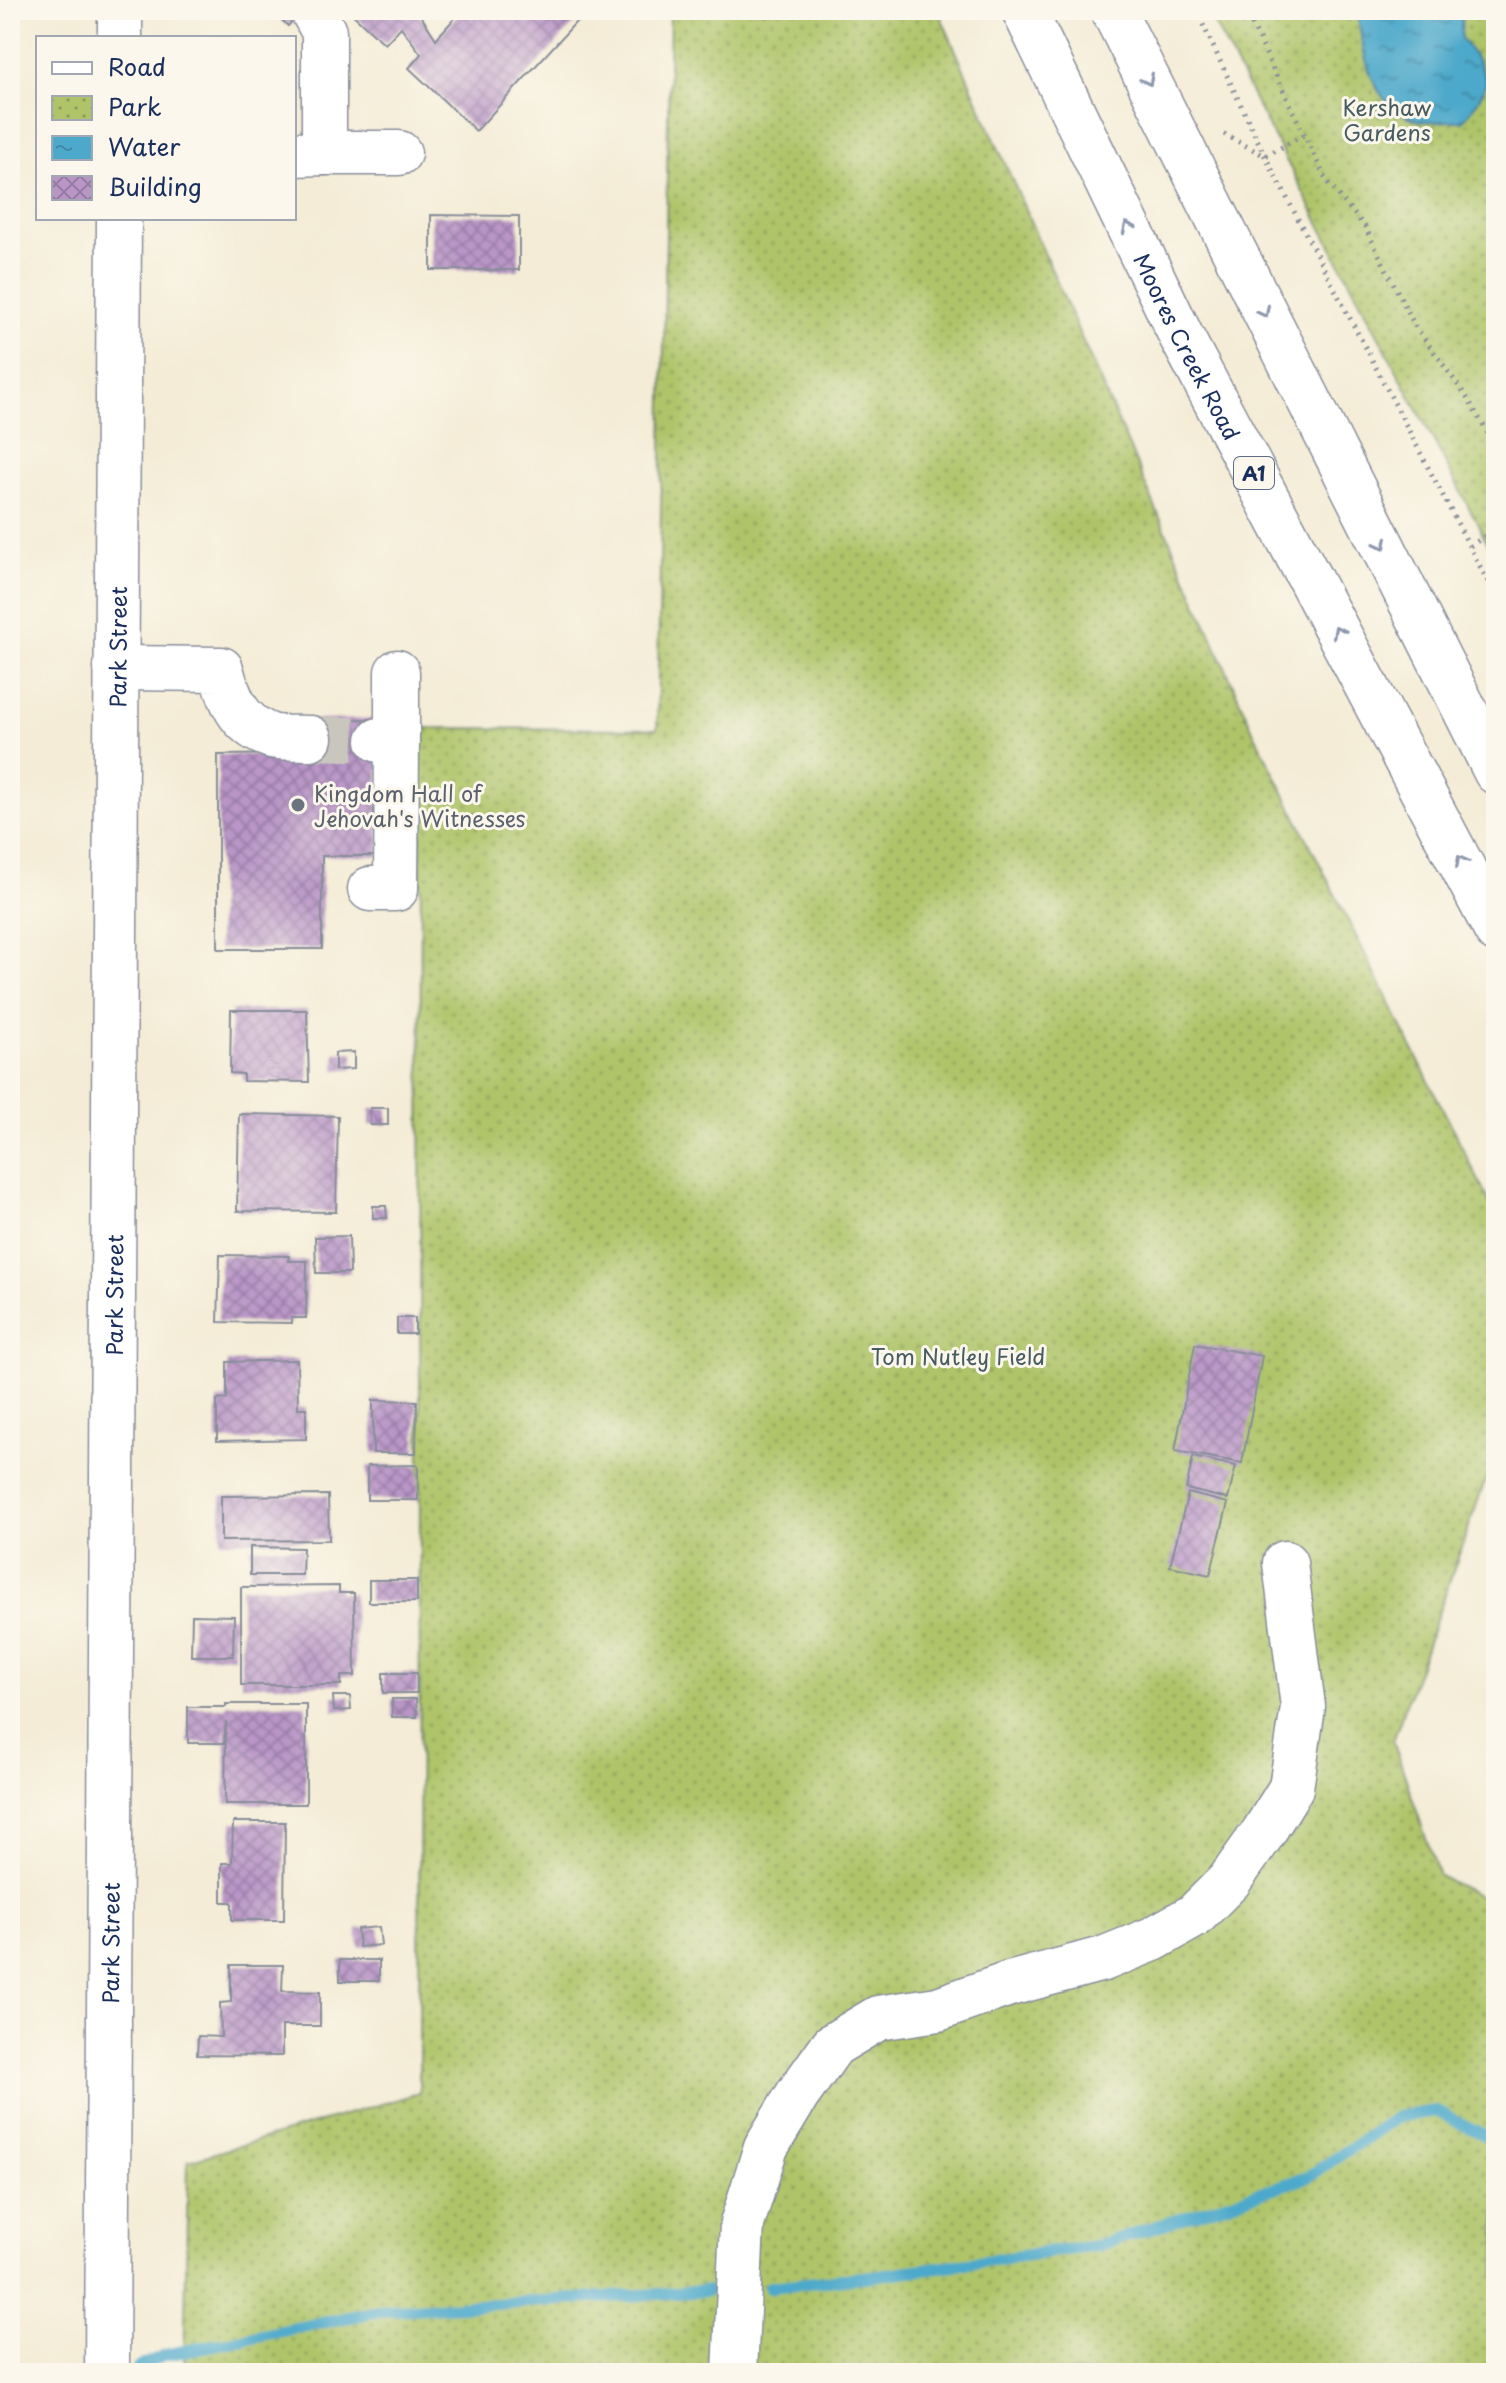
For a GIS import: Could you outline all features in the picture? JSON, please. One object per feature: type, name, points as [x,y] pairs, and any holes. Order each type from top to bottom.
[{"type":"main road","points":[[120,10],[120,36]]},
{"type":"main road","points":[[312,10],[324,32],[309,154],[399,153]]},
{"type":"main road","name":"Moores Creek Road","points":[[1024,10],[1181,336],[1496,930]]},
{"type":"main road","points":[[1113,10],[1496,772]]},
{"type":"main road","name":"Park Street","points":[[107,2373],[119,220]]},
{"type":"main road","points":[[116,668],[221,669],[230,703],[246,721],[272,736],[310,738]]},
{"type":"main road","points":[[370,889],[396,889],[388,740],[397,672]]},
{"type":"main road","points":[[735,2373],[742,2224],[766,2147],[833,2045],[878,2018],[938,2009],[1009,1984],[1103,1959],[1153,1939],[1194,1916],[1229,1881],[1263,1833],[1291,1788],[1303,1707],[1285,1563]]},
{"type":"path","points":[[1196,10],[1265,156],[1496,597]]},
{"type":"path","points":[[1245,10],[1326,180],[1365,227],[1415,326],[1466,396],[1496,447]]},
{"type":"path","points":[[1265,156],[1304,135]]},
{"type":"path","points":[[1470,546],[1496,529]]},
{"type":"green space","name":"Tom Nutley Field","points":[[670,10],[938,10],[1254,733],[1496,1215],[1496,1450],[1393,1741],[1439,1876],[1496,1904],[1496,2373],[184,2373],[188,2161],[419,2093],[421,728],[657,729]]},
{"type":"green space","name":"Kershaw Gardens","points":[[1207,10],[1496,10],[1496,559]]},
{"type":"water","points":[[1357,10],[1462,10],[1461,38],[1478,61],[1487,82],[1463,121],[1414,119],[1386,101],[1370,74]]},
{"type":"building","points":[[271,10],[303,10],[288,26]]},
{"type":"building","points":[[348,10],[417,10],[436,39],[462,10],[587,10],[476,131],[409,68],[421,54],[401,27],[385,44]]},
{"type":"building","points":[[431,215],[519,216],[519,270],[431,270]]},
{"type":"building","name":"Kingdom Hall of Jehovah's Witnesses","points":[[379,719],[379,856],[322,856],[322,949],[218,949],[218,755],[309,754],[310,720]]},
{"type":"building","points":[[231,1010],[307,1010],[309,1082],[243,1081],[243,1074],[230,1073]]},
{"type":"building","points":[[354,1052],[354,1069],[335,1070],[335,1053]]},
{"type":"building","points":[[370,1108],[388,1108],[388,1125],[370,1125]]},
{"type":"building","points":[[239,1114],[338,1116],[336,1212],[237,1211]]},
{"type":"building","points":[[373,1206],[386,1206],[387,1218],[373,1218]]},
{"type":"building","points":[[349,1236],[350,1273],[316,1273],[315,1237]]},
{"type":"building","points":[[220,1255],[289,1256],[288,1261],[307,1261],[306,1318],[291,1318],[291,1323],[218,1322]]},
{"type":"building","points":[[397,1318],[415,1318],[415,1334],[397,1334]]},
{"type":"building","points":[[1195,1344],[1262,1356],[1242,1463],[1175,1451]]},
{"type":"building","points":[[297,1360],[298,1408],[306,1408],[306,1439],[217,1441],[217,1400],[227,1399],[227,1362]]},
{"type":"building","points":[[373,1400],[417,1401],[416,1453],[373,1453]]},
{"type":"building","points":[[1193,1457],[1236,1466],[1228,1499],[1186,1489]]},
{"type":"building","points":[[418,1465],[418,1500],[367,1500],[367,1466]]},
{"type":"building","points":[[1188,1493],[1228,1503],[1210,1575],[1170,1566]]},
{"type":"building","points":[[328,1495],[329,1540],[221,1541],[221,1496]]},
{"type":"building","points":[[250,1547],[303,1548],[302,1575],[250,1575]]},
{"type":"building","points":[[369,1580],[417,1580],[417,1602],[369,1602]]},
{"type":"building","points":[[339,1586],[339,1593],[354,1593],[355,1676],[341,1676],[341,1685],[241,1685],[241,1587]]},
{"type":"building","points":[[192,1615],[234,1616],[233,1656],[191,1656]]},
{"type":"building","points":[[383,1673],[417,1673],[417,1693],[383,1693]]},
{"type":"building","points":[[333,1696],[350,1696],[351,1710],[334,1711]]},
{"type":"building","points":[[392,1699],[416,1699],[417,1717],[392,1717]]},
{"type":"building","points":[[226,1704],[306,1704],[306,1804],[225,1804],[226,1721],[224,1743],[188,1743],[188,1707],[226,1707]]},
{"type":"building","points":[[233,1822],[285,1822],[284,1920],[232,1920],[232,1902],[222,1902],[222,1863],[232,1863]]},
{"type":"building","points":[[379,1927],[381,1945],[359,1947],[357,1929]]},
{"type":"building","points":[[340,1960],[379,1960],[379,1981],[340,1981]]},
{"type":"building","points":[[231,1965],[283,1965],[282,1991],[320,1992],[320,2026],[282,2026],[282,2056],[197,2055],[198,2036],[221,2037],[220,2003],[231,2002]]},
{"type":"waterway","points":[[770,2287],[1096,2246],[1308,2177],[1397,2117],[1436,2111],[1496,2141]]},
{"type":"waterway","points":[[138,2368],[165,2355],[379,2311],[707,2291]]},
{"type":"tunnel","points":[[310,738],[379,740]]},
{"type":"place","name":"Kingdom Hall of Jehovah's Witnesses","points":[[298,805]]}]
